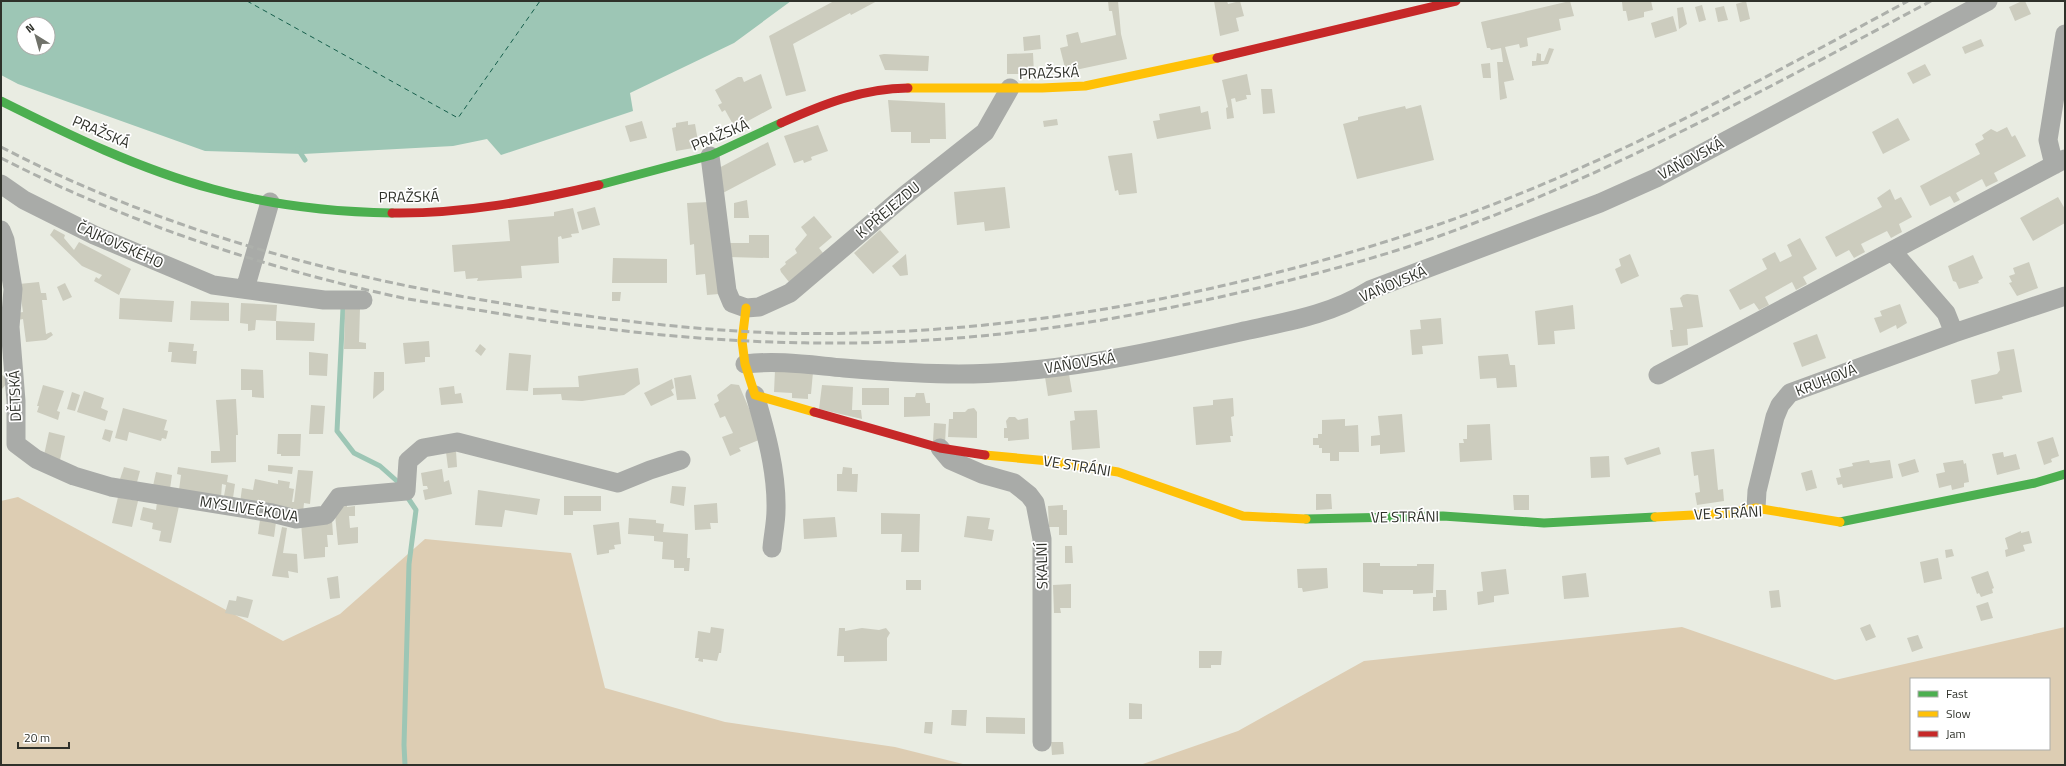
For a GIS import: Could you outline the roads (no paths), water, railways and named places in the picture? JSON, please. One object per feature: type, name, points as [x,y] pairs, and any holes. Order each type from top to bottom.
[{"type":"main road","name":"PRAŽSKÁ","points":[[1,101],[45,123],[126,159],[213,189],[270,202],[340,210],[386,213],[427,213],[472,209],[576,190],[646,175],[710,156],[809,110],[868,91],[888,88],[1010,88],[1085,86],[1127,78],[1456,1]]},
{"type":"main road","points":[[746,308],[742,341],[745,364],[755,395]]},
{"type":"main road","name":"VE STRÁNI","points":[[755,395],[940,448],[995,457],[1049,461],[1118,472],[1243,516],[1308,519],[1443,516],[1544,523],[1731,513],[1756,508],[1840,522],[2027,485],[2065,474]]},
{"type":"street","name":"VAŇOVSKÁ","points":[[745,364],[770,361],[889,372],[960,374],[1031,371],[1115,358],[1204,341],[1314,315],[1352,302],[1370,290],[1600,202],[1656,178],[1988,1]]},
{"type":"street","points":[[1658,375],[1893,252],[2059,162],[2048,140],[2065,34]]},
{"type":"street","name":"K PŘEJEZDU","points":[[746,308],[759,308],[790,293],[904,196],[985,132],[1010,88]]},
{"type":"street","points":[[710,156],[728,291],[732,303],[746,308]]},
{"type":"street","name":"ČAJKOVSKÉHO","points":[[1,184],[24,200],[94,235],[212,284],[324,300],[363,300]]},
{"type":"street","points":[[245,289],[270,202]]},
{"type":"street","name":"DĚTSKÁ","points":[[1,230],[5,240],[13,289],[10,327],[16,401],[16,444]]},
{"type":"street","points":[[1893,252],[1946,313],[1954,333]]},
{"type":"street","name":"KRUHOVÁ","points":[[1756,508],[1757,491],[1775,417],[1780,405],[1790,393],[1954,333],[2065,296]]},
{"type":"street","points":[[755,395],[765,430],[772,465],[776,510],[772,548]]},
{"type":"street","name":"MYSLIVEČKOVA","points":[[16,444],[36,458],[74,476],[111,487],[264,512],[296,519],[326,515],[339,497],[406,491],[408,461],[423,448],[457,442],[618,484],[650,470],[681,460]]},
{"type":"street","name":"SKALNÍ","points":[[940,448],[950,460],[982,474],[1014,483],[1029,495],[1035,503],[1042,539],[1042,742]]},
{"type":"waterway","points":[[298,149],[305,160]]},
{"type":"waterway","points":[[343,308],[337,431],[354,453],[380,466],[398,482]]},
{"type":"waterway","points":[[405,765],[404,745],[409,564],[416,510],[408,498]]},
{"type":"railway","points":[[1,147],[115,199],[174,222],[294,259],[416,288],[551,311],[626,321],[739,331],[776,333],[860,333],[944,329],[1028,320],[1111,308],[1194,292],[1276,273],[1437,225],[1498,202],[1618,151],[1735,93],[1908,1]]},
{"type":"railway","points":[[1,158],[98,203],[147,223],[198,241],[299,273],[403,298],[569,324],[698,338],[741,341],[827,343],[934,340],[1093,322],[1198,302],[1349,265],[1445,234],[1508,210],[1632,155],[1752,96],[1931,1]]}]
